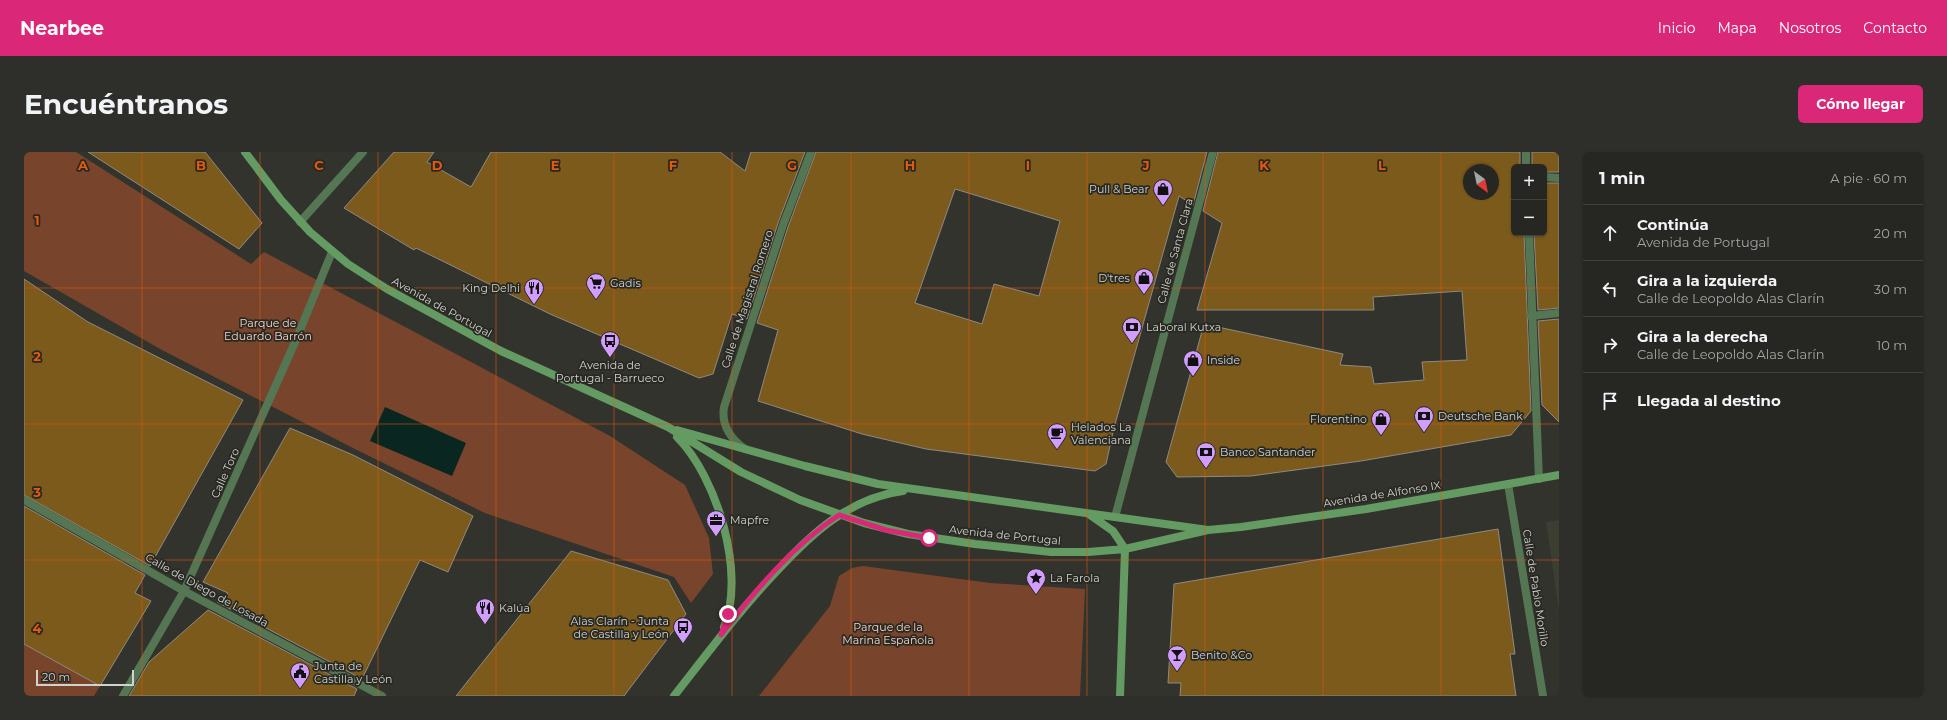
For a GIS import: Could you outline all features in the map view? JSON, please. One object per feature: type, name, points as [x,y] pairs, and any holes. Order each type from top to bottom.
[{"type":"main road","name":"Avenida de Portugal","points":[[245,152],[281,200],[300,222],[332,252],[387,290],[440,320],[501,351],[668,428],[759,481],[800,500],[839,515],[908,534],[975,544],[1051,552],[1088,552],[1125,549]]},
{"type":"main road","name":"Avenida de Portugal","points":[[668,428],[837,474],[912,490],[1086,513]]},
{"type":"main road","points":[[668,428],[682,442],[702,471],[723,522],[729,550],[731,580],[729,606],[721,635]]},
{"type":"main road","name":"Avenida de Alfonso IX","points":[[1125,549],[1208,530],[1366,509],[1559,475]]},
{"type":"main road","points":[[674,696],[721,635],[760,588],[804,541],[849,508],[874,497],[912,490]]},
{"type":"main road","name":"Avenida de Alfonso IX","points":[[1086,513],[1208,530]]},
{"type":"main road","points":[[1086,513],[1113,531],[1125,549],[1120,696]]},
{"type":"street","points":[[300,222],[363,152]]},
{"type":"street","name":"Calle de Magistral Romero","points":[[745,449],[738,444],[728,432],[723,414],[724,407],[783,225],[811,152]]},
{"type":"street","name":"Calle de Santa Clara","points":[[1116,517],[1212,152]]},
{"type":"street","points":[[1526,152],[1526,164]]},
{"type":"street","points":[[1547,177],[1559,178]]},
{"type":"street","points":[[1529,236],[1531,316],[1539,479]]},
{"type":"street","name":"Calle Toro","points":[[123,696],[184,591],[296,340],[332,252]]},
{"type":"street","points":[[1531,316],[1559,313]]},
{"type":"street","name":"Calle de Pablo Morillo","points":[[1508,484],[1543,696]]},
{"type":"street","name":"Calle de Diego de Losada","points":[[24,500],[184,591],[382,696]]},
{"type":"shaded area","points":[[1559,520],[1559,611],[1546,522]]},
{"type":"green space","name":"Parque de Eduardo Barrón","points":[[24,152],[76,152],[251,264],[264,252],[610,436],[685,485],[709,538],[713,574],[691,603],[674,577],[485,513],[357,450],[162,350],[24,271]]},
{"type":"green space","name":"Parque de la Marina Española","points":[[863,566],[990,583],[1085,589],[1080,696],[759,696],[830,606],[839,576],[852,568]]},
{"type":"green space","points":[[24,644],[100,686],[94,696],[24,696]]},
{"type":"water","points":[[385,407],[466,443],[452,476],[370,441]]},
{"type":"building","points":[[88,152],[205,152],[262,223],[239,249]]},
{"type":"building","points":[[394,152],[434,152],[427,162],[471,187],[491,152],[720,152],[745,171],[751,152],[805,152],[778,223],[747,319],[732,314],[713,374],[699,378],[550,314],[416,248],[414,250],[344,208]]},
{"type":"building","points":[[816,152],[1207,152],[1193,205],[1179,196],[1114,428],[1106,464],[1095,471],[926,449],[862,434],[758,401],[778,330],[757,323],[788,227]],"holes":[[[955,189],[1060,221],[1039,296],[994,284],[982,324],[915,303]]]},
{"type":"building","points":[[1218,152],[1520,152],[1520,164],[1511,164],[1511,236],[1524,236],[1531,411],[1511,435],[1361,461],[1251,476],[1177,477],[1166,462],[1204,324],[1343,354],[1340,365],[1371,367],[1374,384],[1424,380],[1422,362],[1467,360],[1462,291],[1373,297],[1374,310],[1197,310],[1222,223],[1203,211]]},
{"type":"building","points":[[1532,152],[1559,152],[1559,172],[1547,172],[1547,164],[1532,164]]},
{"type":"building","points":[[1547,183],[1559,183],[1559,308],[1538,310],[1534,236],[1547,236]]},
{"type":"building","points":[[24,279],[88,322],[243,400],[150,566],[24,495]]},
{"type":"building","points":[[1559,319],[1559,422],[1542,405],[1538,321]]},
{"type":"building","points":[[290,428],[353,455],[473,516],[448,572],[420,560],[362,679],[217,602],[228,593],[203,582]]},
{"type":"building","points":[[24,506],[145,575],[135,593],[151,601],[100,686],[24,644]]},
{"type":"building","points":[[1498,529],[1515,654],[1510,654],[1516,696],[1180,696],[1181,683],[1168,683],[1174,584]]},
{"type":"building","points":[[571,551],[668,580],[686,614],[624,696],[456,696]]},
{"type":"building","points":[[208,610],[357,689],[354,696],[129,696],[149,662]]},
{"type":"place","name":"Pull & Bear","points":[[1163,206]]},
{"type":"place","name":"D'tres","points":[[1144,295]]},
{"type":"place","name":"Gadis","points":[[596,300]]},
{"type":"place","name":"King Delhi","points":[[534,305]]},
{"type":"place","name":"Laboral Kutxa","points":[[1132,344]]},
{"type":"place","name":"Avenida de Portugal - Barrueco","points":[[610,358]]},
{"type":"place","name":"Inside","points":[[1193,377]]},
{"type":"place","name":"Deutsche Bank","points":[[1424,433]]},
{"type":"place","name":"Florentino","points":[[1381,436]]},
{"type":"place","name":"Helados La Valenciana","points":[[1057,450]]},
{"type":"place","name":"Banco Santander","points":[[1206,469]]},
{"type":"place","name":"Mapfre","points":[[716,537]]},
{"type":"place","name":"La Farola","points":[[1036,595]]},
{"type":"place","name":"Kalúa","points":[[485,625]]},
{"type":"place","name":"Alas Clarín - Junta de Castilla y León","points":[[683,644]]},
{"type":"place","name":"Benito &Co","points":[[1177,672]]},
{"type":"place","name":"Junta de Castilla y León","points":[[300,689]]},
{"type":"route","points":[[728,614],[726,624],[721,635],[760,588],[804,541],[839,515],[886,530],[929,538]]}]
